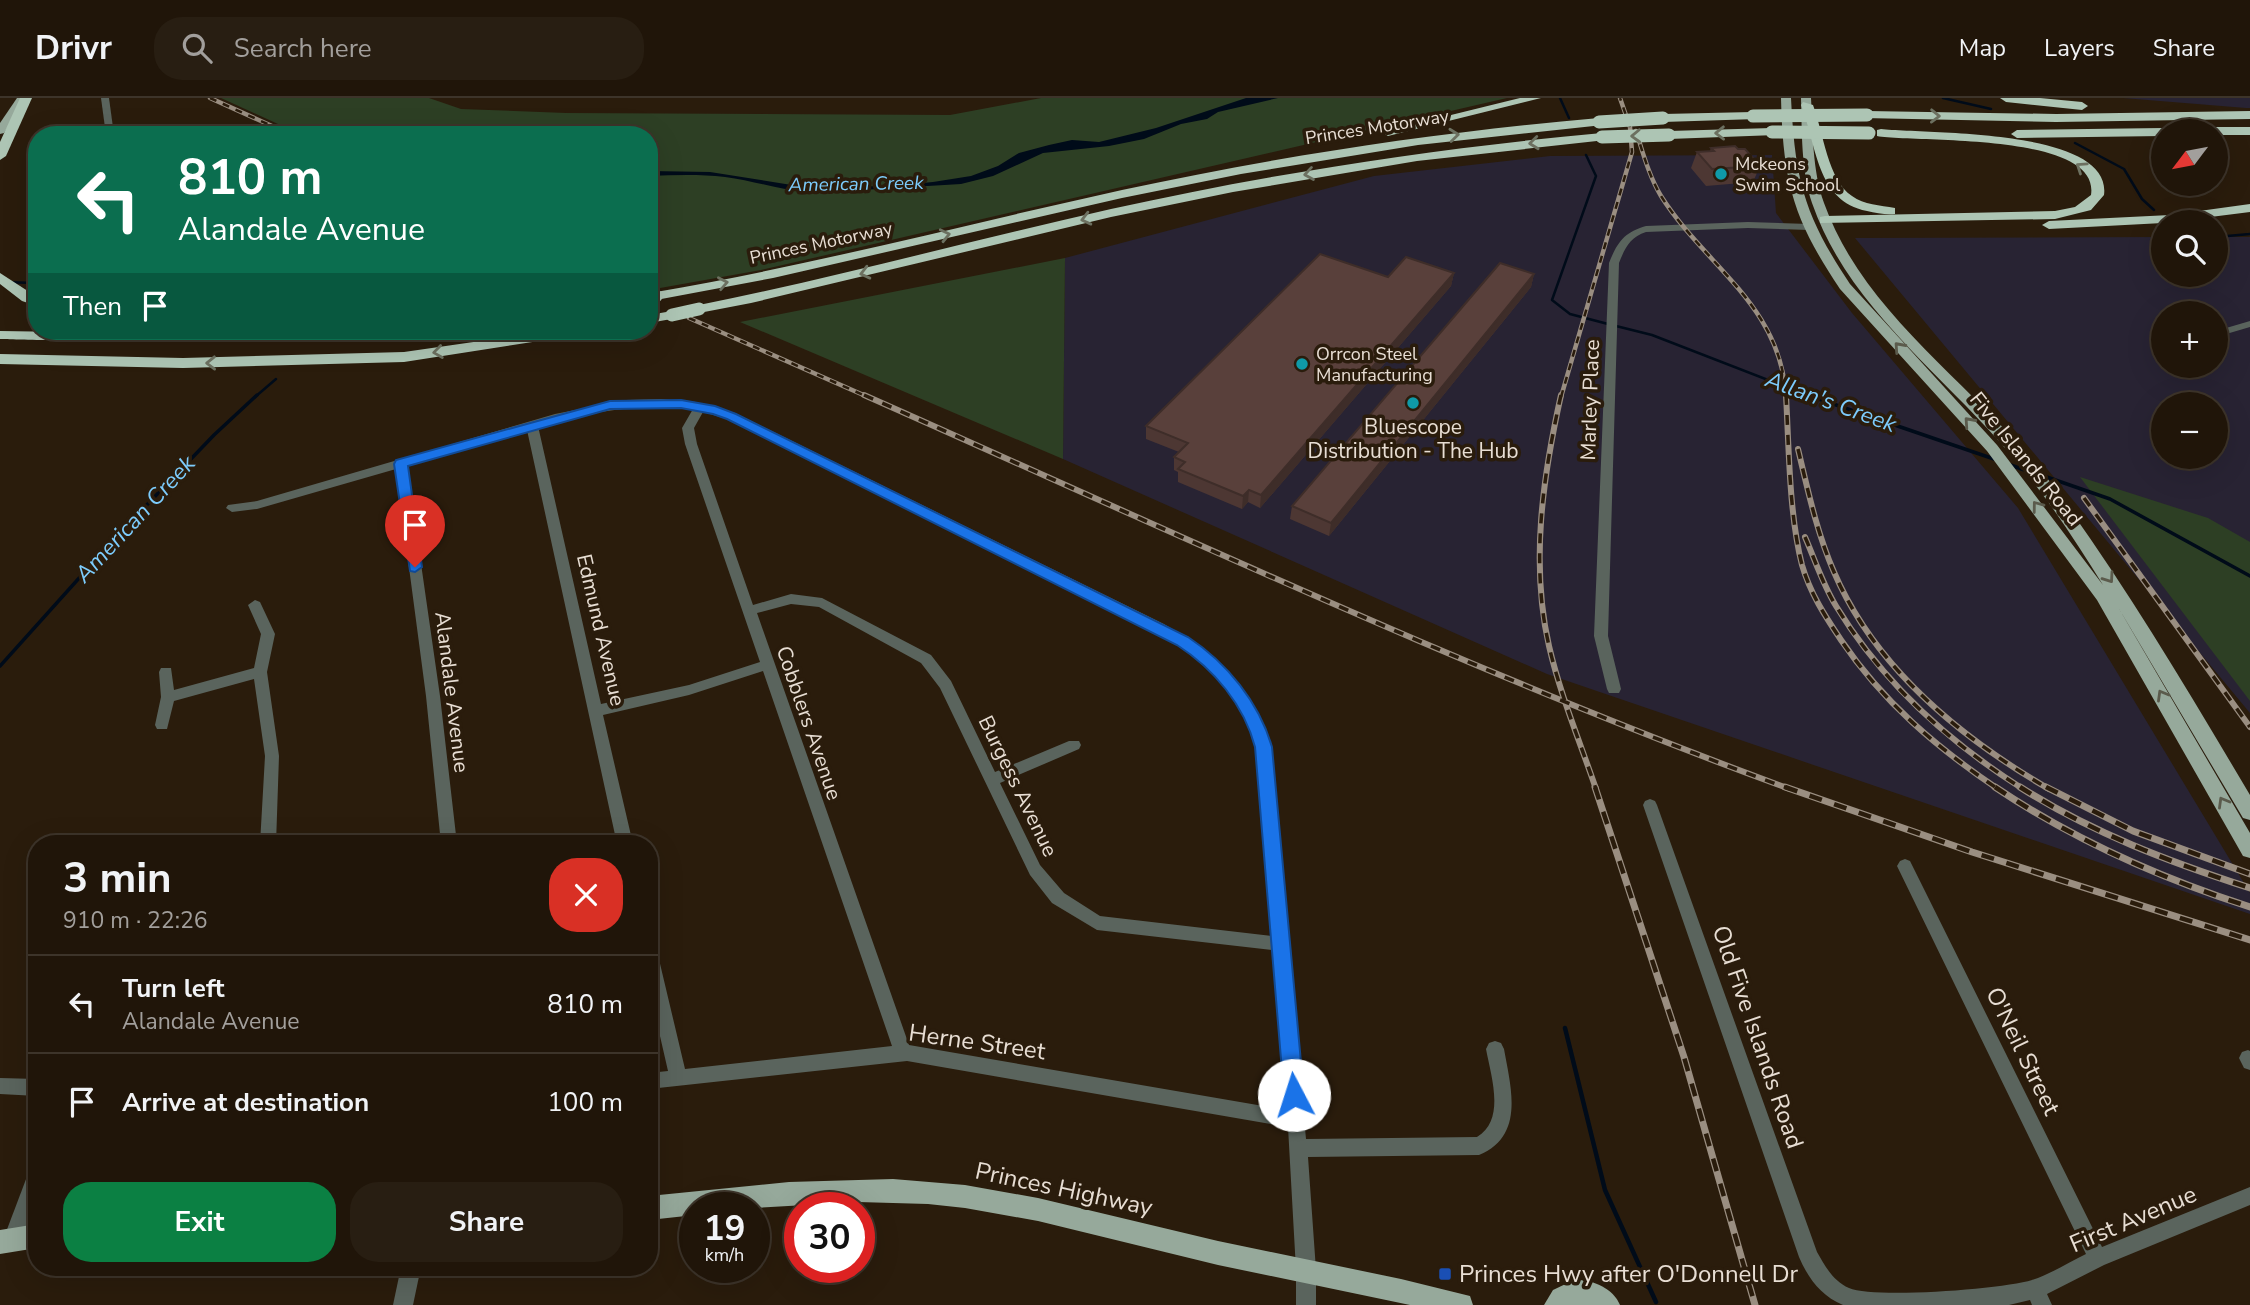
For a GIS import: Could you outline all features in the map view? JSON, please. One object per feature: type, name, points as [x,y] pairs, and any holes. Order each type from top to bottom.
[{"type":"highway","points":[[0,156],[24,98]]},
{"type":"highway","points":[[1122,194],[1196,174],[1535,98]]},
{"type":"highway","points":[[2007,98],[2198,116]]},
{"type":"highway","points":[[1807,102],[1828,180],[1832,188],[1846,199],[1885,211],[1999,216]]},
{"type":"highway","name":"Princes Motorway","points":[[658,295],[774,274],[1122,194],[1367,147],[1507,129],[1663,118],[1753,116],[2056,118],[2250,115]]},
{"type":"highway","points":[[2228,131],[2250,131]]},
{"type":"highway","name":"Princes Motorway","points":[[658,317],[782,293],[1111,213],[1254,183],[1432,154],[1602,137],[1772,132],[2151,132]]},
{"type":"highway","points":[[1826,223],[2049,215],[2081,209],[2097,198],[2097,183],[2090,172],[2061,155],[2022,144],[1968,136],[1875,133]]},
{"type":"highway","points":[[1826,223],[2096,224],[2170,219],[2250,208]]},
{"type":"highway","points":[[0,276],[28,297]]},
{"type":"highway","points":[[0,335],[28,336]]},
{"type":"highway","points":[[0,359],[183,363],[404,357],[518,340]]},
{"type":"main road","points":[[0,131],[24,98]]},
{"type":"main road","name":"Five Islands Road","points":[[1786,98],[1793,174],[1807,223],[1845,286],[1992,448],[2041,482],[2116,588],[2250,811]]},
{"type":"main road","name":"Five Islands Road","points":[[1807,102],[1811,168],[1818,202],[1846,261],[2017,465],[2103,596],[2250,850]]},
{"type":"main road","points":[[1807,223],[1826,223]]},
{"type":"main road","name":"Princes Highway","points":[[658,1207],[807,1191],[927,1192],[1010,1203],[1220,1253],[1461,1305]]},
{"type":"main road","points":[[6,1241],[28,1238]]},
{"type":"main road","points":[[1556,1305],[1564,1296],[1579,1292],[1595,1295],[1608,1305]]},
{"type":"street","points":[[105,98],[109,126]]},
{"type":"street","name":"Marley Place","points":[[1614,689],[1601,636],[1614,262],[1624,238],[1633,232],[1685,226],[1807,223]]},
{"type":"street","points":[[2228,330],[2250,324]]},
{"type":"street","points":[[232,508],[257,505],[610,405],[658,402],[715,410],[1159,627],[1203,655],[1228,681],[1247,708],[1258,727],[1264,747],[1296,1120],[1307,1270],[1306,1305]]},
{"type":"street","name":"Cobblers Avenue","points":[[699,408],[688,428],[691,444],[903,1054]]},
{"type":"street","name":"Edmund Avenue","points":[[532,425],[623,835]]},
{"type":"street","name":"Alandale Avenue","points":[[401,464],[433,696],[448,835]]},
{"type":"street","name":"Burgess Avenue","points":[[748,611],[791,599],[822,603],[926,660],[946,685],[1035,870],[1058,898],[1097,923],[1280,944]]},
{"type":"street","points":[[256,605],[268,635],[260,672],[272,757],[268,835]]},
{"type":"street","points":[[596,711],[690,690],[766,665]]},
{"type":"street","points":[[162,725],[169,697],[166,672]]},
{"type":"street","points":[[169,697],[260,672]]},
{"type":"street","points":[[991,780],[1074,745]]},
{"type":"street","name":"Old Five Islands Road","points":[[1650,805],[1809,1257],[1824,1284]]},
{"type":"street","name":"O'Neil Street","points":[[1905,866],[2098,1258]]},
{"type":"street","points":[[658,990],[678,1078]]},
{"type":"street","points":[[1298,1148],[1479,1146],[1493,1137],[1501,1121],[1502,1104],[1495,1049]]},
{"type":"street","name":"Herne Street","points":[[658,1080],[903,1054],[1296,1120]]},
{"type":"street","points":[[0,1086],[28,1088]]},
{"type":"street","points":[[6,1241],[28,1192]]},
{"type":"street","name":"First Avenue","points":[[1824,1284],[1846,1298],[1865,1302],[2039,1297],[2098,1258],[2250,1196]]},
{"type":"street","points":[[402,1305],[409,1276]]},
{"type":"shaded area","points":[[2123,98],[2250,98],[2250,108],[2246,108]]},
{"type":"shaded area","points":[[1772,155],[1776,213],[1852,313],[2018,508],[2250,893],[2250,914],[1547,674],[1063,459],[1065,258],[1374,176],[1550,156]]},
{"type":"shaded area","points":[[2151,237],[2151,287],[2228,287],[2228,237],[2250,237],[2250,713],[1855,238]]},
{"type":"green space","points":[[221,98],[429,98],[461,109],[566,113],[950,115],[1041,98],[1507,98],[761,270],[658,288],[658,126],[282,126]]},
{"type":"green space","points":[[1065,258],[1063,459],[740,322]]},
{"type":"green space","points":[[2080,477],[2208,518],[2250,542],[2250,701]]},
{"type":"water","points":[[1246,98],[1278,98],[1218,112],[1207,119],[1181,124],[1144,139],[1109,146],[1043,153],[993,176],[961,184],[811,193],[725,177],[658,176],[658,171],[710,172],[804,187],[890,186],[933,182],[971,176],[998,166],[1019,153],[1049,145],[1072,140],[1099,142],[1156,128]]},
{"type":"building","points":[[1735,146],[1745,149],[1760,166],[1712,169],[1697,152],[1714,151],[1711,148]]},
{"type":"building","name":"Orrcon Steel Manufacturing","points":[[1320,254],[1388,277],[1406,257],[1454,273],[1261,495],[1249,490],[1243,496],[1178,469],[1185,462],[1174,457],[1188,443],[1146,426]]},
{"type":"building","name":"Bluescope Distribution - The Hub","points":[[1500,263],[1534,274],[1331,523],[1292,506]]},
{"type":"waterway","name":"Allan's Creek","points":[[1560,98],[1569,118]]},
{"type":"waterway","points":[[1943,98],[1991,109]]},
{"type":"waterway","points":[[2075,143],[2124,169],[2142,199],[2154,210]]},
{"type":"waterway","name":"Allan's Creek","points":[[1586,155],[1596,176],[1552,300],[1570,314],[1608,324]]},
{"type":"waterway","points":[[2228,236],[2250,234]]},
{"type":"waterway","points":[[0,282],[28,283]]},
{"type":"waterway","name":"Allan's Creek","points":[[1616,326],[1652,335],[1812,397]]},
{"type":"waterway","name":"American Creek","points":[[255,397],[276,379]]},
{"type":"waterway","name":"American Creek","points":[[0,666],[116,537],[214,435],[257,395]]},
{"type":"waterway","name":"Allan's Creek","points":[[1807,395],[1994,459]]},
{"type":"waterway","name":"Allan's Creek","points":[[2008,464],[2027,471]]},
{"type":"waterway","name":"Allan's Creek","points":[[2041,475],[2110,499],[2250,576]]},
{"type":"waterway","points":[[1565,1028],[1605,1190],[1656,1302]]},
{"type":"railway","points":[[210,98],[272,126]]},
{"type":"railway","points":[[1561,397],[1632,152],[1630,127],[1620,98]]},
{"type":"railway","points":[[1636,131],[1661,196],[1756,311],[1771,337],[1781,365],[1786,397]]},
{"type":"railway","points":[[689,318],[868,397]]},
{"type":"railway","points":[[864,395],[1324,600],[1565,701]]},
{"type":"railway","points":[[1561,395],[1544,488],[1540,583],[1549,646],[1565,701]]},
{"type":"railway","points":[[1786,395],[1794,524],[1802,565],[1818,604],[1857,662],[1893,703],[1932,740],[1997,788]]},
{"type":"railway","points":[[1798,449],[1813,512],[1828,557],[1851,607],[1873,639],[1897,669],[1953,723],[1984,747],[2049,789]]},
{"type":"railway","points":[[2084,498],[2250,727]]},
{"type":"railway","points":[[1805,537],[1831,598],[1874,660],[1943,730],[1995,771],[2023,789]]},
{"type":"railway","points":[[1565,701],[1790,789]]},
{"type":"railway","points":[[1565,701],[1596,789]]},
{"type":"railway","points":[[1595,787],[1684,1057],[1755,1305]]},
{"type":"railway","points":[[1785,787],[1972,852],[2250,940]]},
{"type":"railway","points":[[2020,787],[2075,819],[2132,845],[2250,888]]},
{"type":"railway","points":[[2046,787],[2133,831],[2250,874]]},
{"type":"railway","points":[[1997,788],[2056,824],[2118,856],[2250,907]]},
{"type":"place","name":"Mckeons Swim School","points":[[1721,174]]},
{"type":"place","name":"Orrcon Steel Manufacturing","points":[[1302,364]]},
{"type":"place","name":"Bluescope Distribution - The Hub","points":[[1413,403]]},
{"type":"place","name":"Princes Hwy after O'Donnell Dr","points":[[1445,1274]]},
{"type":"route","points":[[415,567],[401,464],[610,405],[658,402],[681,404],[715,410],[731,416],[1183,641],[1203,655],[1228,681],[1258,727],[1264,747],[1294,1095]]}]
